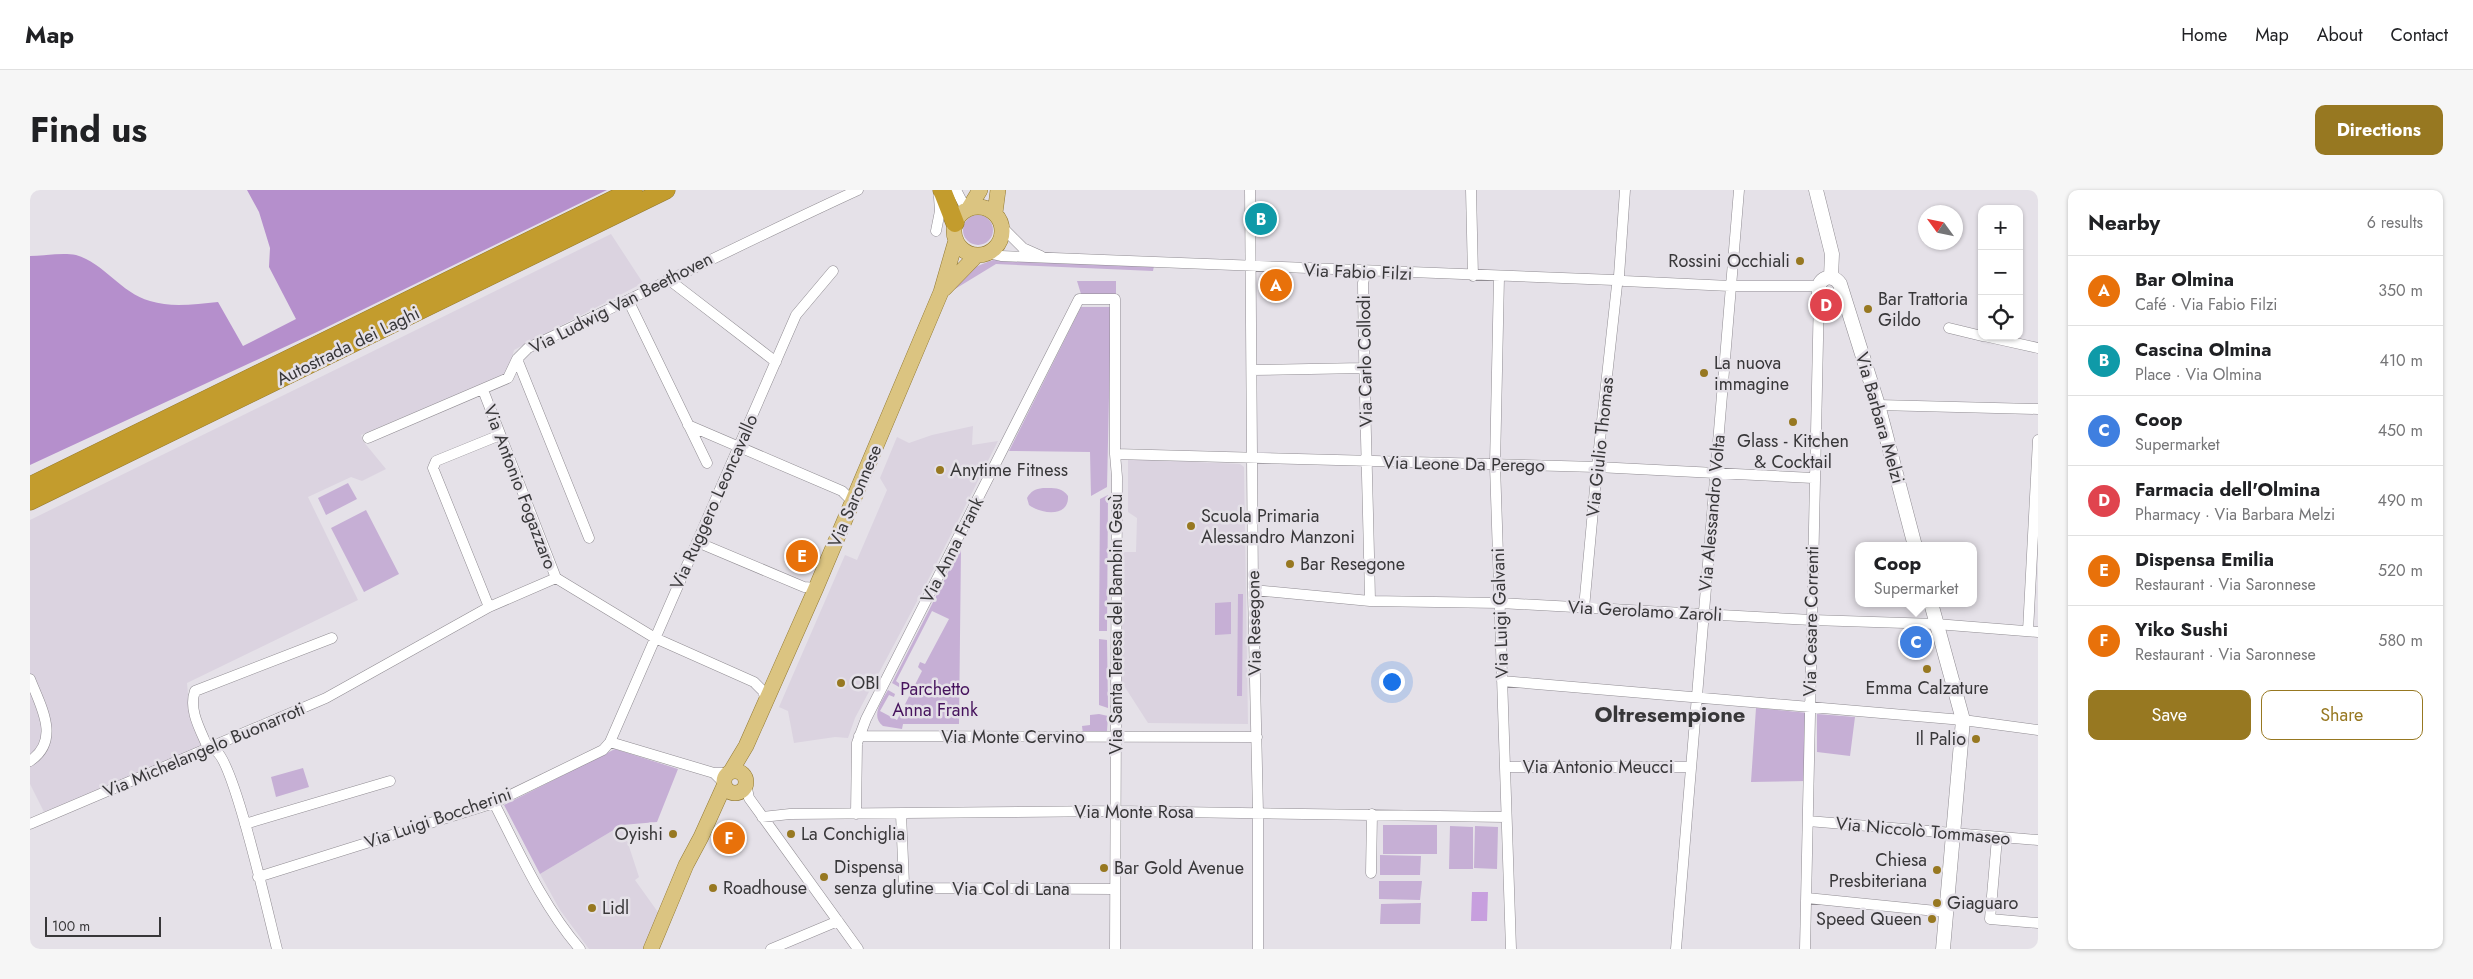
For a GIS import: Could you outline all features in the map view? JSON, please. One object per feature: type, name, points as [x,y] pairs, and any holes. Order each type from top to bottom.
[{"type":"highway","name":"Autostrada dei Laghi","points":[[30,486],[633,190]]},
{"type":"highway","name":"Autostrada dei Laghi","points":[[30,501],[666,190]]},
{"type":"highway","points":[[942,190],[961,220]]},
{"type":"main road","name":"Via Saronnese","points":[[659,949],[688,884],[700,851],[724,804],[742,755],[816,588],[942,292],[961,220],[980,190]]},
{"type":"main road","name":"Via Saronnese","points":[[942,292],[982,254],[1000,242],[998,190]]},
{"type":"main road","points":[[982,254],[962,250],[961,220],[987,208],[999,220]]},
{"type":"main road","name":"Via Saronnese","points":[[651,949],[683,871],[733,782]]},
{"type":"street","name":"Via Ludwig Van Beethoven","points":[[368,438],[508,378],[517,359],[528,348],[668,279],[858,190]]},
{"type":"street","points":[[935,190],[939,198],[940,211],[936,231]]},
{"type":"street","points":[[956,190],[961,220]]},
{"type":"street","name":"Via Resegone","points":[[1250,190],[1258,949]]},
{"type":"street","points":[[1471,190],[1474,276]]},
{"type":"street","name":"Via Giulio Thomas","points":[[1584,608],[1597,467],[1619,281],[1625,190]]},
{"type":"street","name":"Via Alessandro Volta","points":[[1676,949],[1739,190]]},
{"type":"street","name":"Via Barbara Melzi","points":[[1816,190],[1832,254],[1831,277],[1839,282],[1827,292],[1850,313],[1878,405],[1914,542]]},
{"type":"street","name":"Via Fabio Filzi","points":[[999,220],[1023,248],[1042,256]]},
{"type":"street","name":"Via Fabio Filzi","points":[[982,254],[1366,272],[1619,281],[1827,292]]},
{"type":"street","name":"Via Ruggero Leoncavallo","points":[[610,742],[796,315],[834,271]]},
{"type":"street","name":"Via Carlo Collodi","points":[[1366,272],[1363,283],[1364,368],[1368,462],[1370,601]]},
{"type":"street","name":"Via Luigi Galvani","points":[[1499,277],[1495,464],[1511,949]]},
{"type":"street","points":[[668,279],[776,362]]},
{"type":"street","name":"Via Cesare Correnti","points":[[1805,949],[1813,478],[1827,292]]},
{"type":"street","name":"Via Anna Frank","points":[[856,814],[856,749],[859,736],[1079,299],[1115,299]]},
{"type":"street","name":"Via Santa Teresa del Bambin Gesù","points":[[1115,299],[1115,454],[1118,477],[1115,949]]},
{"type":"street","points":[[628,300],[707,463]]},
{"type":"street","points":[[1949,328],[1978,335]]},
{"type":"street","points":[[2001,340],[2038,348]]},
{"type":"street","points":[[517,359],[589,538]]},
{"type":"street","points":[[1252,370],[1364,368]]},
{"type":"street","name":"Via Antonio Fogazzaro","points":[[482,390],[556,578],[655,638],[754,682],[763,691],[766,700]]},
{"type":"street","points":[[1878,405],[2038,409]]},
{"type":"street","points":[[688,424],[842,491],[852,501]]},
{"type":"street","points":[[489,607],[433,468],[436,461],[500,435]]},
{"type":"street","points":[[2033,631],[2038,440]]},
{"type":"street","name":"Via Leone Da Perego","points":[[1115,454],[1597,467],[1813,478]]},
{"type":"street","points":[[697,542],[804,588],[816,588]]},
{"type":"street","name":"Via Michelangelo Buonarroti","points":[[30,824],[326,698],[489,607],[556,578]]},
{"type":"street","name":"Via Gerolamo Zaroli","points":[[1253,590],[1370,601],[1500,603],[1812,620],[1936,624],[2033,631]]},
{"type":"street","points":[[1932,607],[1963,720],[1943,949]]},
{"type":"street","points":[[277,949],[234,787],[220,756],[215,750],[208,748],[194,713],[193,696],[195,691],[332,638]]},
{"type":"street","points":[[30,679],[45,720],[46,739],[39,755],[30,762]]},
{"type":"street","points":[[1502,681],[1963,720],[2038,730]]},
{"type":"street","name":"Via Monte Cervino","points":[[859,736],[1257,737]]},
{"type":"street","points":[[610,742],[733,782],[762,817],[858,949]]},
{"type":"street","name":"Via Luigi Boccherini","points":[[258,876],[494,804],[604,750],[610,742]]},
{"type":"street","name":"Via Antonio Meucci","points":[[1505,767],[1691,767]]},
{"type":"street","points":[[245,824],[390,781]]},
{"type":"street","points":[[494,804],[532,877],[557,919],[580,949]]},
{"type":"street","name":"Via Monte Rosa","points":[[762,817],[1115,811],[1506,817]]},
{"type":"street","name":"Via Col di Lana","points":[[901,814],[904,884],[909,888],[1114,889]]},
{"type":"street","points":[[1371,873],[1372,814]]},
{"type":"street","name":"Via Niccolò Tommaseo","points":[[1808,821],[2038,840]]},
{"type":"street","points":[[1997,838],[1990,919],[2038,923]]},
{"type":"street","points":[[1807,898],[1946,912]]},
{"type":"street","points":[[771,949],[838,921]]},
{"type":"shaded area","points":[[247,190],[607,190],[317,332],[30,465],[30,256],[76,255],[95,264],[130,292],[158,303],[184,305],[218,302],[243,346],[296,319],[269,267],[270,248],[259,212]]},
{"type":"shaded area","points":[[611,234],[643,283],[514,350],[508,373],[361,435],[363,441],[386,469],[362,481],[351,477],[308,497],[358,600],[187,683],[190,715],[204,747],[44,812],[30,784],[30,520]]},
{"type":"shaded area","points":[[973,426],[972,445],[998,441],[923,590],[855,718],[848,738],[835,737],[794,743],[788,711],[779,707],[845,555],[857,560],[887,490],[880,478],[897,437],[909,443],[932,435]]},
{"type":"shaded area","points":[[1128,459],[1240,464],[1244,467],[1248,724],[1148,723],[1121,681],[1122,552],[1136,552],[1137,518],[1128,512]]},
{"type":"shaded area","points":[[622,825],[639,877],[635,880],[660,915],[646,949],[589,949],[560,910],[540,874]]},
{"type":"shaded area","points":[[1472,892],[1488,892],[1487,921],[1471,921]]},
{"type":"green space","points":[[978,215],[989,219],[993,230],[989,241],[978,245],[967,241],[963,230],[967,219]]},
{"type":"green space","points":[[996,259],[1154,266],[1153,271],[996,264],[955,289],[966,273],[977,266]]},
{"type":"green space","points":[[1077,281],[1116,281],[1116,295],[1081,294]]},
{"type":"green space","points":[[1081,307],[1111,307],[1107,487],[1091,496],[1090,452],[1009,451]]},
{"type":"green space","points":[[348,483],[357,499],[326,515],[318,498]]},
{"type":"green space","points":[[1043,488],[1057,489],[1066,493],[1068,496],[1064,508],[1059,511],[1047,512],[1029,505],[1027,498],[1030,494],[1035,490]]},
{"type":"green space","points":[[1108,495],[1107,631],[1099,631],[1100,499]]},
{"type":"green space","points":[[366,510],[399,574],[364,592],[331,528]]},
{"type":"green space","name":"Parchetto Anna Frank","points":[[961,547],[959,724],[903,724],[902,729],[883,726],[877,718],[877,713],[888,690],[895,694],[894,697],[889,695],[880,711],[897,720],[922,671],[918,667],[920,662],[925,664],[949,619],[932,611],[896,681],[900,684],[899,687],[892,683]]},
{"type":"green space","points":[[1238,594],[1243,594],[1242,696],[1237,696]]},
{"type":"green space","points":[[1231,602],[1231,634],[1215,635],[1215,603]]},
{"type":"green space","points":[[1099,639],[1107,640],[1108,708],[1099,705]]},
{"type":"green space","points":[[1756,708],[1808,713],[1807,781],[1751,782]]},
{"type":"green space","points":[[1817,714],[1855,717],[1850,756],[1817,752]]},
{"type":"green space","points":[[1090,715],[1108,716],[1107,731],[1104,734],[1083,734],[1082,726],[1090,725]]},
{"type":"green space","points":[[615,749],[678,769],[657,822],[622,825],[540,874],[504,805]]},
{"type":"green space","points":[[303,768],[309,787],[276,797],[271,777]]},
{"type":"green space","points":[[1383,825],[1437,825],[1437,854],[1383,854]]},
{"type":"green space","points":[[1450,826],[1473,827],[1473,869],[1449,869]]},
{"type":"green space","points":[[1475,826],[1498,827],[1497,869],[1474,868]]},
{"type":"green space","points":[[1380,855],[1421,856],[1420,875],[1380,875]]},
{"type":"green space","points":[[1379,881],[1422,881],[1420,900],[1379,899]]},
{"type":"green space","points":[[1421,903],[1420,924],[1380,924],[1381,904]]},
{"type":"place","name":"Cascina Olmina","points":[[1261,219]]},
{"type":"place","name":"Rossini Occhiali","points":[[1800,261]]},
{"type":"place","name":"Bar Olmina","points":[[1276,285]]},
{"type":"place","name":"Farmacia dell'Olmina","points":[[1826,305]]},
{"type":"place","name":"Bar Trattoria Gildo","points":[[1868,309]]},
{"type":"place","name":"La nuova immagine","points":[[1704,373]]},
{"type":"place","name":"Glass - Kitchen & Cocktail","points":[[1793,422]]},
{"type":"place","name":"Anytime Fitness","points":[[940,470]]},
{"type":"place","name":"Scuola Primaria Alessandro Manzoni","points":[[1191,526]]},
{"type":"place","name":"Dispensa Emilia","points":[[802,556]]},
{"type":"place","name":"Bar Resegone","points":[[1290,564]]},
{"type":"place","name":"Coop","points":[[1916,642]]},
{"type":"place","name":"Emma Calzature","points":[[1927,669]]},
{"type":"place","name":"OBI","points":[[841,683]]},
{"type":"place","name":"Il Palio","points":[[1976,739]]},
{"type":"place","name":"Oyishi","points":[[673,834]]},
{"type":"place","name":"La Conchiglia","points":[[791,834]]},
{"type":"place","name":"Yiko Sushi","points":[[729,838]]},
{"type":"place","name":"Bar Gold Avenue","points":[[1104,868]]},
{"type":"place","name":"Chiesa Presbiteriana","points":[[1937,870]]},
{"type":"place","name":"Dispensa senza glutine","points":[[824,877]]},
{"type":"place","name":"Roadhouse","points":[[713,888]]},
{"type":"place","name":"Giaguaro","points":[[1937,903]]},
{"type":"place","name":"Lidl","points":[[592,908]]},
{"type":"place","name":"Speed Queen","points":[[1932,919]]},
{"type":"district","name":"Oltresempione","points":[[1670,714]]}]
